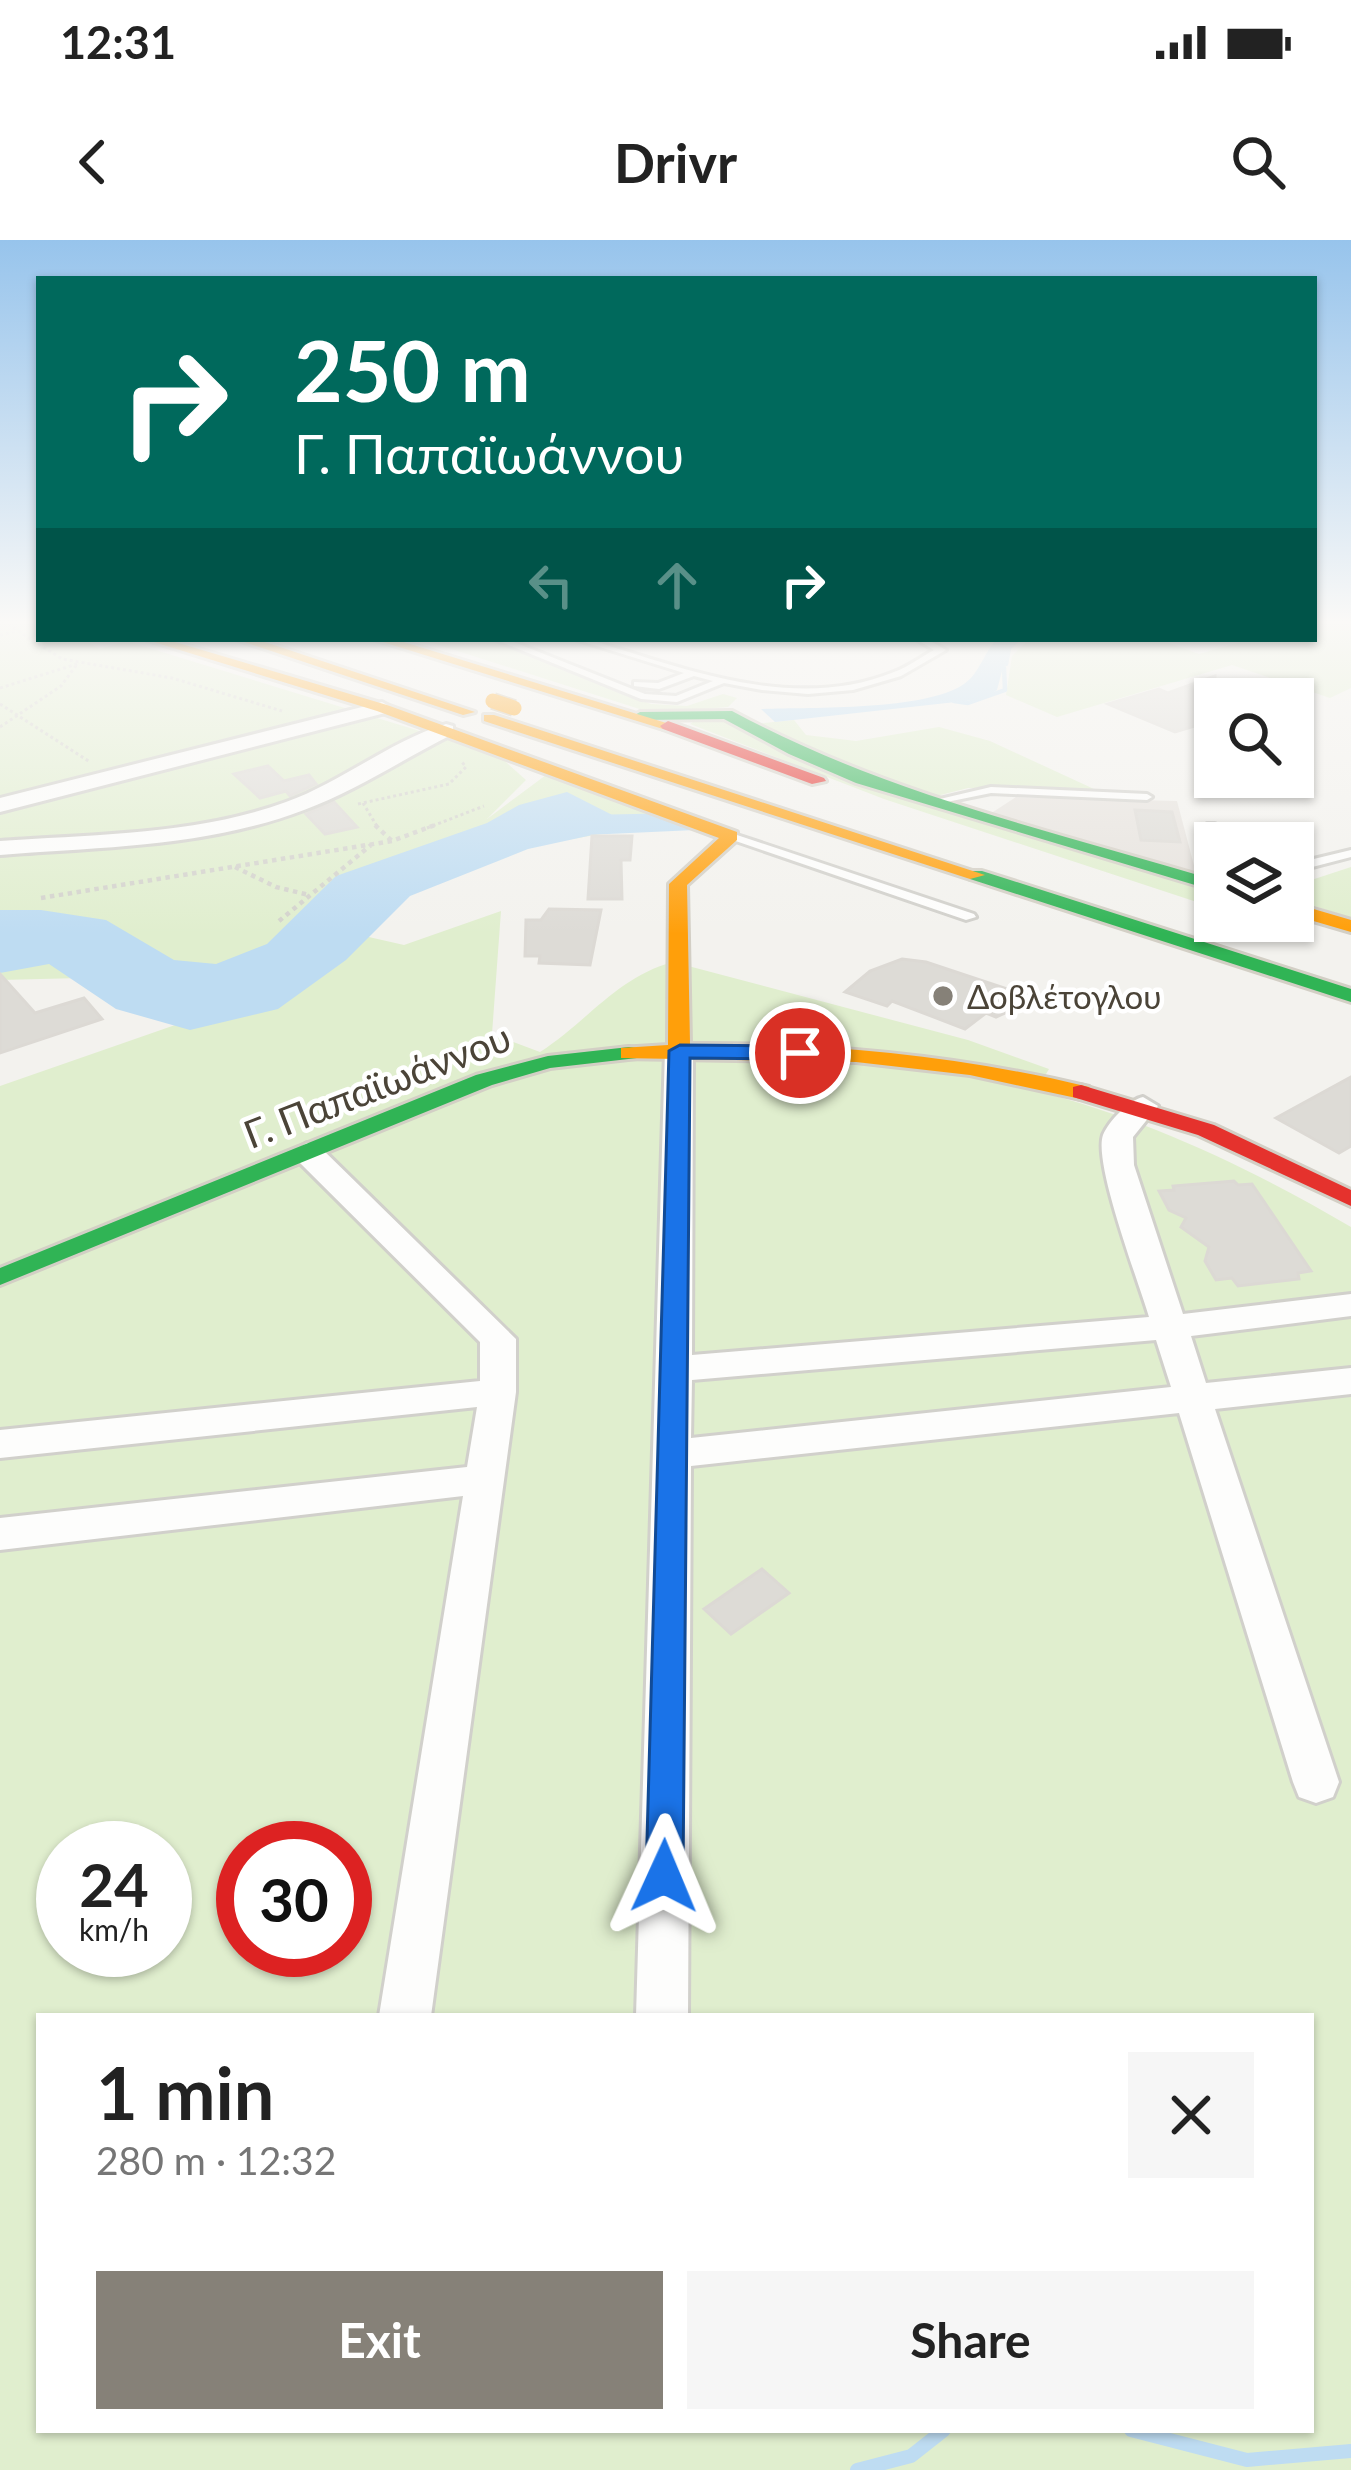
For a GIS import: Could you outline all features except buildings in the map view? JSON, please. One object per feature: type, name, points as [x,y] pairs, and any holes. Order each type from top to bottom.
[{"type":"main road","points":[[509,725],[730,836],[726,847],[685,871],[678,884],[675,982],[680,1051]]},
{"type":"main road","points":[[522,725],[1351,996]]},
{"type":"main road","points":[[526,725],[1351,971]]},
{"type":"main road","points":[[693,725],[1112,884]]},
{"type":"main road","points":[[749,725],[823,764],[932,802],[1194,880]]},
{"type":"main road","points":[[1149,900],[1179,917]]},
{"type":"main road","points":[[1314,915],[1351,926]]},
{"type":"main road","name":"Γ. Παπαϊωάννου","points":[[0,1277],[507,1071],[578,1056],[680,1051],[825,1053],[942,1063],[1036,1078],[1143,1106],[1240,1142],[1351,1199]]},
{"type":"street","points":[[0,805],[314,725]]},
{"type":"street","points":[[0,848],[167,835],[260,818],[326,794],[461,725]]},
{"type":"street","points":[[662,2013],[680,1051]]},
{"type":"street","points":[[1143,1106],[1123,1127],[1116,1153],[1316,1782]]},
{"type":"street","points":[[307,1153],[498,1339],[498,1392],[405,2013]]},
{"type":"street","points":[[675,1369],[1169,1327],[1351,1305]]},
{"type":"street","points":[[670,1454],[1351,1381]]},
{"type":"street","points":[[0,1444],[498,1392]]},
{"type":"street","points":[[0,1534],[486,1479]]},
{"type":"lane","points":[[932,802],[991,790],[1147,797]]},
{"type":"lane","points":[[730,836],[970,917]]},
{"type":"lane","points":[[1314,863],[1349,854]]},
{"type":"path","points":[[34,725],[98,767]]},
{"type":"path","points":[[363,803],[372,822],[392,841]]},
{"type":"path","points":[[41,898],[392,841],[484,806]]},
{"type":"path","points":[[280,921],[371,845]]},
{"type":"path","points":[[226,865],[310,896]]},
{"type":"shaded area","points":[[1016,797],[1177,801],[1194,872],[990,814]]},
{"type":"green space","points":[[0,725],[400,725],[498,755],[526,780],[487,819],[546,775],[680,824],[446,861],[338,930],[404,945],[501,911],[492,1034],[540,1052],[635,978],[673,962],[968,1040],[1049,1069],[1036,1091],[1119,1116],[1198,1148],[1351,1227],[1351,2470],[0,2470],[0,1086],[201,1016],[81,978],[0,980]]},
{"type":"green space","points":[[693,725],[733,725],[1194,888],[1194,901],[884,799]]},
{"type":"green space","points":[[758,725],[798,725],[806,735],[856,741],[939,727],[990,741],[1094,789],[968,788],[929,798],[859,775]]},
{"type":"green space","points":[[1351,867],[1351,918],[1314,906],[1314,879]]},
{"type":"water","points":[[567,792],[634,826],[528,849],[410,896],[346,960],[278,1009],[190,1030],[116,1009],[49,964],[0,973],[0,910],[41,910],[106,920],[174,960],[216,964],[267,944],[336,876],[487,823],[519,805]]},
{"type":"waterway","points":[[586,825],[683,823]]},
{"type":"waterway","points":[[857,2470],[911,2456],[940,2433]]},
{"type":"waterway","points":[[1143,2433],[1247,2460],[1351,2451]]},
{"type":"traffic: fast","points":[[747,725],[862,780],[1194,880]]},
{"type":"traffic: fast","points":[[976,875],[1351,996]]},
{"type":"traffic: fast","points":[[0,1277],[484,1080],[548,1062],[629,1053]]},
{"type":"traffic: slow","points":[[429,725],[731,836],[678,884],[679,1051]]},
{"type":"traffic: slow","points":[[511,725],[976,875]]},
{"type":"traffic: slow","points":[[1314,915],[1351,926]]},
{"type":"traffic: slow","points":[[629,1053],[742,1050],[856,1055],[970,1069],[1081,1092]]},
{"type":"traffic: jam","points":[[668,726],[818,781]]},
{"type":"traffic: jam","points":[[1081,1092],[1206,1130],[1351,1199]]},
{"type":"place","name":"Δοβλέτογλου","points":[[943,996]]},
{"type":"route","points":[[664,1876],[680,1051],[800,1053]]}]
